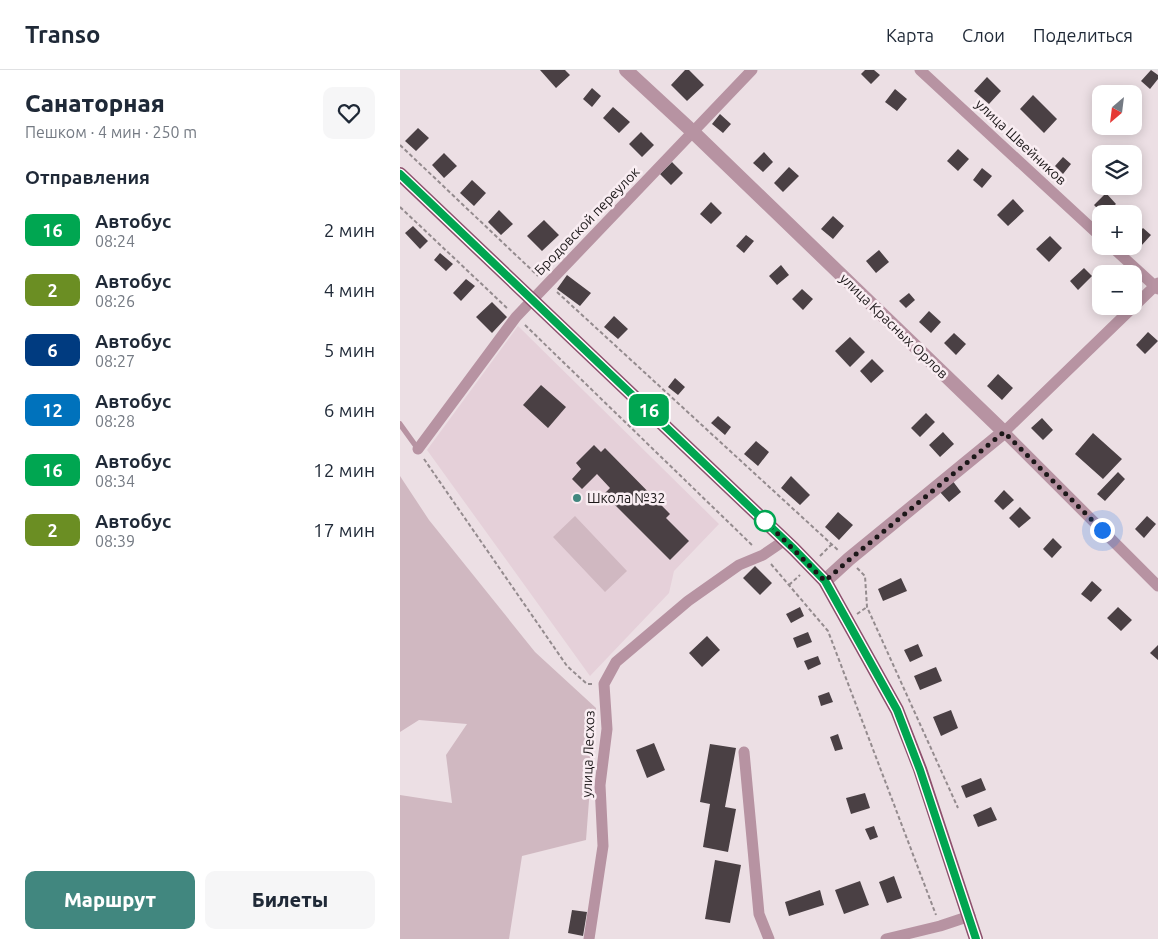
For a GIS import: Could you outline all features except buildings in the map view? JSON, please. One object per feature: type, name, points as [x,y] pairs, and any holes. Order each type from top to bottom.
[{"type":"main road","points":[[400,174],[785,540],[825,581],[897,710],[920,770],[970,916],[976,939]]},
{"type":"street","name":"улица Красных Орлов","points":[[626,70],[693,132],[1004,432],[1158,586]]},
{"type":"street","name":"Бродовской переулок","points":[[418,449],[516,316],[752,70]]},
{"type":"street","name":"улица Швейников","points":[[920,70],[1092,229]]},
{"type":"street","points":[[825,581],[1004,432],[1157,286],[1121,255]]},
{"type":"street","points":[[604,684],[616,662],[688,601],[739,565],[763,555],[785,540]]},
{"type":"street","name":"улица Лесхоз","points":[[589,939],[603,846],[600,785],[607,729],[604,684]]},
{"type":"street","points":[[744,752],[759,914],[769,939]]},
{"type":"street","points":[[886,939],[940,926],[970,916]]},
{"type":"lane","points":[[400,424],[418,449]]},
{"type":"path","points":[[400,207],[516,316],[763,555],[828,630],[940,926]]},
{"type":"path","points":[[418,449],[567,666],[587,684],[604,684]]},
{"type":"shaded area","name":"Школа №32","points":[[518,326],[719,524],[674,571],[669,593],[590,676],[427,450]]},
{"type":"shaded area","points":[[400,476],[429,520],[535,652],[596,708],[586,840],[522,856],[509,939],[400,939],[400,795],[452,803],[446,755],[467,724],[419,720],[400,732]]},
{"type":"shaded area","points":[[575,516],[627,571],[605,592],[553,537]]},
{"type":"bus line","name":"16","points":[[400,174],[547,312],[785,540],[825,581],[897,710],[920,770],[970,916],[976,939]]},
{"type":"place","name":"Школа №32","points":[[577,498]]},
{"type":"route","points":[[765,521],[825,581],[1004,432],[1102,530]]}]
